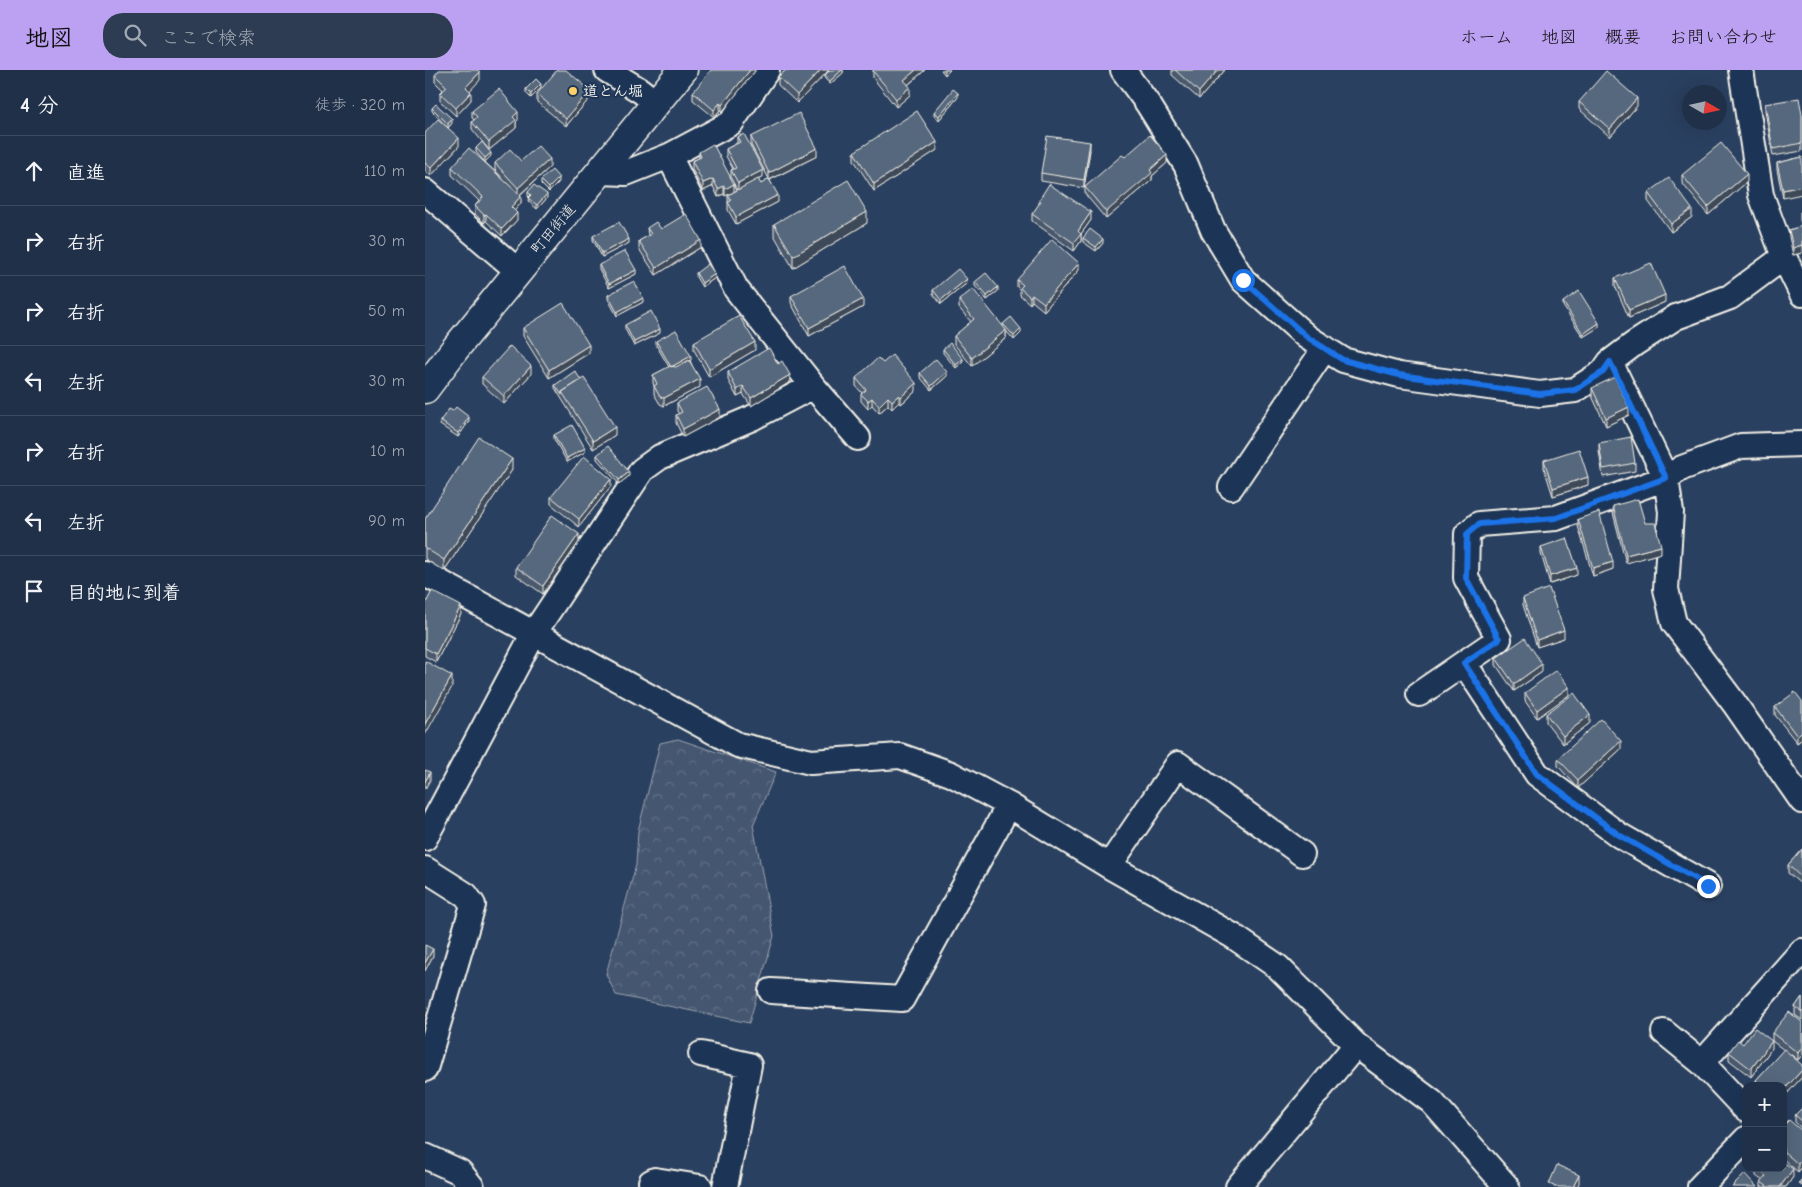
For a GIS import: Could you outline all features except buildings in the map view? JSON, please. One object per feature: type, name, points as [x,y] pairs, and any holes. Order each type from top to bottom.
[{"type":"main road","name":"町田街道","points":[[425,389],[518,271],[683,70]]},
{"type":"street","points":[[607,70],[641,91],[656,103]]},
{"type":"street","points":[[600,172],[626,174],[669,156],[731,122],[767,70]]},
{"type":"street","points":[[1123,70],[1148,104],[1186,165],[1213,230],[1243,280],[1307,337],[1343,360],[1399,375],[1540,394],[1575,390],[1603,372],[1610,362],[1676,317],[1729,297],[1784,257]]},
{"type":"street","points":[[1741,70],[1761,195],[1784,257],[1802,294]]},
{"type":"street","points":[[669,156],[736,289],[813,386],[858,438]]},
{"type":"street","points":[[425,191],[518,271]]},
{"type":"street","points":[[1231,487],[1325,348]]},
{"type":"street","points":[[1610,362],[1666,478],[1671,512],[1666,589],[1674,623],[1734,703],[1802,801]]},
{"type":"street","points":[[425,838],[534,633],[642,470],[660,457],[752,418],[813,386]]},
{"type":"street","points":[[1419,694],[1499,639],[1466,578],[1467,534],[1479,524],[1556,518],[1666,478],[1682,468],[1741,446],[1802,444]]},
{"type":"street","points":[[425,574],[738,745],[811,762],[900,756],[951,774],[1009,805],[1109,866],[1233,936],[1278,967],[1356,1045],[1432,1102],[1507,1187]]},
{"type":"street","points":[[1464,663],[1537,774],[1619,835],[1708,886]]},
{"type":"street","points":[[1109,866],[1178,764],[1302,854]]},
{"type":"street","points":[[771,991],[902,999],[1009,805]]},
{"type":"street","points":[[425,869],[467,895],[473,905],[425,1068]]},
{"type":"street","points":[[1702,1062],[1802,951]]},
{"type":"street","points":[[1664,1032],[1702,1062],[1742,1106]]},
{"type":"street","points":[[1237,1187],[1356,1045]]},
{"type":"street","points":[[701,1054],[749,1065],[725,1187]]},
{"type":"street","points":[[1699,1187],[1742,1143]]},
{"type":"street","points":[[425,1156],[460,1172],[472,1187]]},
{"type":"street","points":[[651,1182],[655,1180],[700,1187]]},
{"type":"green space","points":[[678,739],[776,772],[753,825],[774,936],[749,1023],[616,995],[606,974],[636,865],[638,831],[660,743]]},
{"type":"place","name":"道とん堀","points":[[573,91]]},
{"type":"route","points":[[1243,280],[1307,337],[1343,360],[1399,375],[1540,394],[1575,390],[1603,372],[1610,362],[1666,478],[1556,518],[1479,524],[1467,534],[1466,578],[1499,639],[1464,663],[1537,774],[1619,835],[1708,886]]}]
